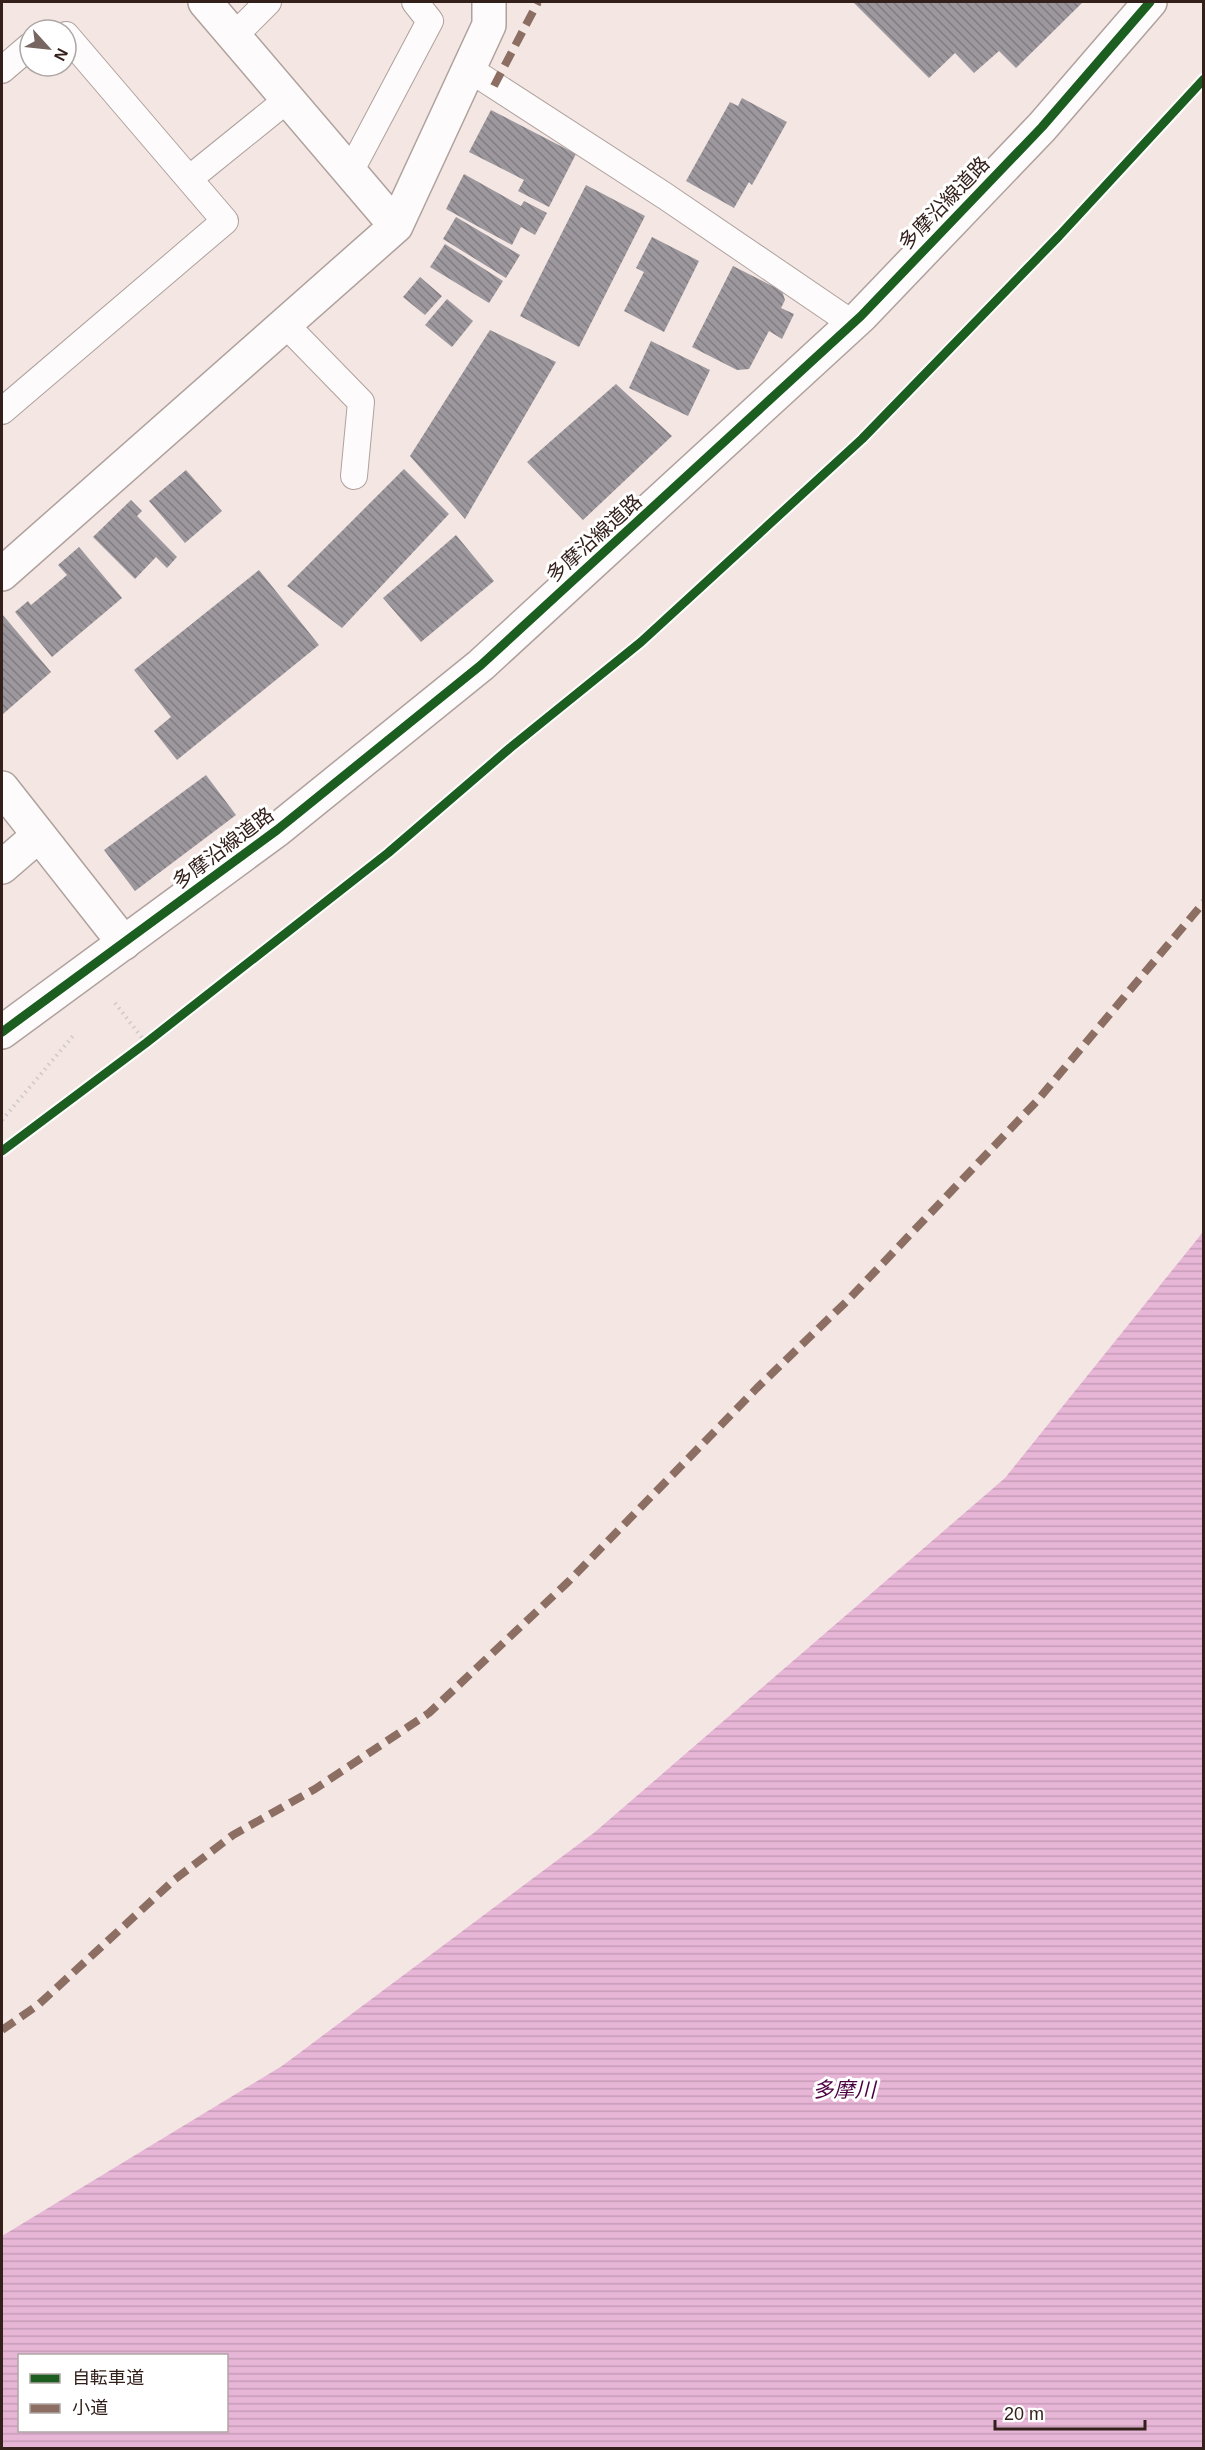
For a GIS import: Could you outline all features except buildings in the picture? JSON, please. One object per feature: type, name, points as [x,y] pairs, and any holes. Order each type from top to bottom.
[{"type":"street","points":[[205,2],[396,226]]},
{"type":"street","points":[[2,574],[396,226],[489,25],[489,2]]},
{"type":"street","name":"多摩沿線道路","points":[[2,1032],[277,830],[481,665],[853,324],[1042,127],[1150,2]]},
{"type":"street","points":[[2,788],[124,943]]},
{"type":"street","points":[[2,867],[39,835]]},
{"type":"lane","points":[[234,36],[268,2]]},
{"type":"lane","points":[[350,172],[430,21],[415,2]]},
{"type":"lane","points":[[2,411],[225,221],[78,49]]},
{"type":"lane","points":[[2,70],[18,56]]},
{"type":"lane","points":[[469,69],[665,196],[853,324]]},
{"type":"lane","points":[[189,179],[288,99]]},
{"type":"lane","points":[[284,323],[361,402],[354,476]]},
{"type":"path","points":[[109,995],[146,1042]]},
{"type":"path","points":[[2,1120],[78,1031]]},
{"type":"path","points":[[137,1049],[156,1035]]},
{"type":"water","name":"多摩川","points":[[1203,1232],[1203,2448],[2,2448],[2,2236],[282,2066],[595,1832],[1005,1478]]},
{"type":"marked path","points":[[494,86],[538,2]]},
{"type":"marked path","points":[[2,2030],[38,2005],[174,1880],[233,1835],[315,1789],[429,1713],[568,1582],[757,1388],[847,1301],[1036,1102],[1204,902]]},
{"type":"cycle path","points":[[2,1032],[277,830],[481,665],[861,316],[1042,127],[1150,2]]},
{"type":"cycle path","points":[[2,1151],[146,1043],[388,853],[510,748],[641,642],[862,439],[1059,236],[1204,79]]}]
